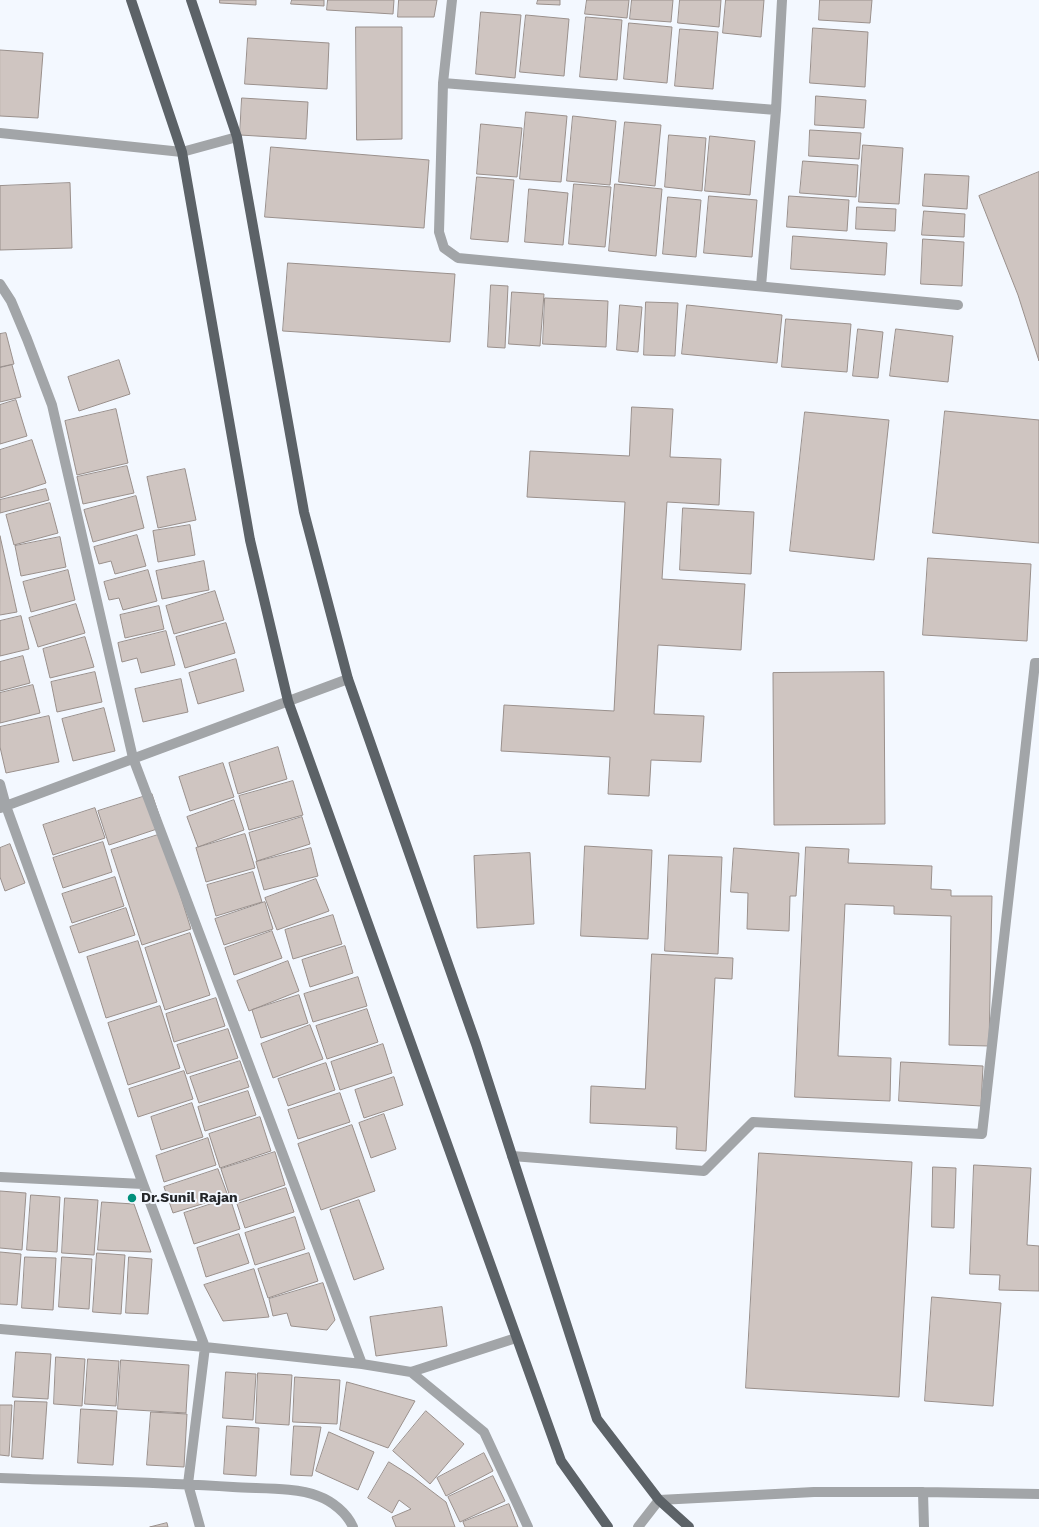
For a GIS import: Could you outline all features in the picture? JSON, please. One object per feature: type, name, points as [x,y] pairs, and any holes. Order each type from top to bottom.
[{"type":"main road","points":[[131,0],[182,152],[250,540],[288,701],[561,1461],[608,1527]]},
{"type":"main road","points":[[191,0],[237,137],[304,512],[348,679],[476,1044],[597,1420],[659,1500],[689,1527]]},
{"type":"street","points":[[452,0],[443,83],[439,232],[444,248],[458,258],[958,305]]},
{"type":"street","points":[[761,286],[776,110],[782,0]]},
{"type":"street","points":[[443,83],[776,110]]},
{"type":"street","points":[[0,133],[182,152],[237,137]]},
{"type":"street","points":[[0,284],[11,301],[52,406],[134,758],[362,1364]]},
{"type":"street","points":[[512,1156],[704,1172],[754,1122],[982,1134],[1035,663],[1039,663]]},
{"type":"street","points":[[3,807],[348,679]]},
{"type":"street","points":[[0,784],[3,807],[205,1347],[188,1484],[200,1527]]},
{"type":"street","points":[[0,1177],[143,1184]]},
{"type":"street","points":[[0,1329],[205,1347],[362,1364],[411,1372],[516,1338]]},
{"type":"street","points":[[411,1372],[484,1432],[528,1527]]},
{"type":"street","points":[[0,1478],[188,1484],[294,1491],[318,1496],[338,1507],[353,1527]]},
{"type":"street","points":[[638,1527],[659,1500],[814,1492],[1039,1494]]},
{"type":"street","points":[[923,1492],[924,1527]]},
{"type":"building","points":[[220,0],[256,0],[256,5],[220,3]]},
{"type":"building","points":[[292,0],[324,0],[324,6],[291,4]]},
{"type":"building","points":[[328,0],[394,0],[393,14],[327,10]]},
{"type":"building","points":[[399,0],[437,0],[434,17],[398,17]]},
{"type":"building","points":[[538,0],[560,0],[560,5],[537,4]]},
{"type":"building","points":[[587,0],[629,0],[627,18],[585,14]]},
{"type":"building","points":[[632,0],[673,0],[671,22],[630,19]]},
{"type":"building","points":[[680,0],[721,0],[719,27],[678,23]]},
{"type":"building","points":[[726,0],[764,0],[761,37],[723,33]]},
{"type":"building","points":[[820,0],[872,0],[870,23],[819,20]]},
{"type":"building","points":[[481,12],[521,15],[515,78],[476,74]]},
{"type":"building","points":[[526,15],[569,19],[564,76],[520,72]]},
{"type":"building","points":[[586,17],[622,20],[617,80],[580,77]]},
{"type":"building","points":[[629,23],[672,27],[667,83],[624,79]]},
{"type":"building","points":[[356,27],[402,27],[402,139],[357,140]]},
{"type":"building","points":[[813,28],[868,32],[865,87],[810,83]]},
{"type":"building","points":[[680,29],[718,32],[713,89],[675,86]]},
{"type":"building","points":[[248,38],[329,43],[327,89],[245,84]]},
{"type":"building","points":[[0,50],[43,53],[38,118],[0,116]]},
{"type":"building","points":[[816,96],[866,100],[864,128],[815,125]]},
{"type":"building","points":[[242,98],[308,102],[306,139],[240,135]]},
{"type":"building","points":[[526,112],[567,116],[561,182],[520,179]]},
{"type":"building","points":[[573,116],[616,121],[610,185],[567,181]]},
{"type":"building","points":[[625,122],[661,125],[655,186],[619,182]]},
{"type":"building","points":[[481,124],[522,128],[517,177],[477,174]]},
{"type":"building","points":[[810,130],[861,133],[859,159],[809,156]]},
{"type":"building","points":[[669,135],[706,138],[702,191],[665,187]]},
{"type":"building","points":[[710,136],[755,141],[750,195],[705,191]]},
{"type":"building","points":[[863,145],[903,148],[899,204],[859,202]]},
{"type":"building","points":[[271,147],[429,160],[424,228],[265,217]]},
{"type":"building","points":[[803,161],[858,165],[856,197],[800,193]]},
{"type":"building","points":[[1039,172],[1039,361],[1018,295],[979,196]]},
{"type":"building","points":[[925,174],[969,176],[967,209],[923,206]]},
{"type":"building","points":[[477,177],[514,180],[508,242],[471,239]]},
{"type":"building","points":[[70,183],[72,248],[0,250],[0,186]]},
{"type":"building","points":[[574,184],[611,187],[605,247],[569,244]]},
{"type":"building","points":[[615,184],[662,189],[656,256],[609,251]]},
{"type":"building","points":[[529,189],[568,193],[563,245],[525,242]]},
{"type":"building","points":[[709,196],[757,200],[752,257],[704,253]]},
{"type":"building","points":[[789,196],[849,200],[847,231],[787,227]]},
{"type":"building","points":[[668,197],[701,200],[696,257],[663,254]]},
{"type":"building","points":[[857,207],[896,209],[895,231],[856,229]]},
{"type":"building","points":[[924,211],[965,214],[964,237],[922,235]]},
{"type":"building","points":[[793,236],[887,243],[885,275],[791,269]]},
{"type":"building","points":[[923,239],[964,242],[962,286],[921,284]]},
{"type":"building","points":[[288,263],[455,274],[450,342],[283,331]]},
{"type":"building","points":[[491,285],[508,286],[505,348],[488,347]]},
{"type":"building","points":[[512,292],[544,294],[540,346],[509,344]]},
{"type":"building","points":[[545,298],[608,301],[606,347],[543,344]]},
{"type":"building","points":[[646,302],[678,303],[675,356],[644,355]]},
{"type":"building","points":[[620,305],[642,307],[638,352],[617,350]]},
{"type":"building","points":[[687,305],[782,315],[777,363],[682,354]]},
{"type":"building","points":[[786,319],[851,324],[847,372],[782,367]]},
{"type":"building","points":[[858,329],[883,332],[878,378],[853,376]]},
{"type":"building","points":[[896,329],[953,336],[948,382],[890,376]]},
{"type":"building","points":[[6,333],[14,364],[0,367],[0,334]]},
{"type":"building","points":[[119,360],[130,394],[79,411],[68,377]]},
{"type":"building","points":[[12,365],[21,397],[0,402],[0,368]]},
{"type":"building","points":[[16,400],[27,436],[0,444],[0,405]]},
{"type":"building","points":[[632,407],[673,409],[670,457],[721,459],[719,505],[667,502],[662,579],[745,584],[741,650],[658,645],[654,714],[704,716],[701,762],[651,760],[649,796],[608,794],[610,757],[501,751],[504,705],[614,711],[625,502],[527,497],[530,451],[629,456]]},
{"type":"building","points":[[116,409],[128,463],[77,475],[65,421]]},
{"type":"building","points":[[945,411],[1039,420],[1039,543],[933,533]]},
{"type":"building","points":[[805,412],[889,420],[874,560],[790,551]]},
{"type":"building","points":[[32,440],[46,483],[0,498],[0,450]]},
{"type":"building","points":[[127,466],[134,493],[83,504],[77,477]]},
{"type":"building","points":[[185,469],[196,520],[158,528],[147,477]]},
{"type":"building","points":[[46,489],[49,500],[0,513],[0,500]]},
{"type":"building","points":[[136,496],[144,528],[93,542],[84,510]]},
{"type":"building","points":[[50,503],[58,533],[14,545],[6,515]]},
{"type":"building","points":[[683,508],[754,512],[751,574],[680,570]]},
{"type":"building","points":[[190,525],[195,555],[158,562],[153,531]]},
{"type":"building","points":[[137,535],[146,566],[115,574],[111,561],[99,564],[94,547]]},
{"type":"building","points":[[0,536],[17,612],[0,615]]},
{"type":"building","points":[[60,537],[66,567],[21,576],[15,546]]},
{"type":"building","points":[[928,558],[1031,564],[1027,641],[923,635]]},
{"type":"building","points":[[204,561],[209,590],[162,599],[156,571]]},
{"type":"building","points":[[68,570],[75,600],[31,612],[23,582]]},
{"type":"building","points":[[148,570],[157,601],[123,610],[119,598],[109,600],[104,582]]},
{"type":"building","points":[[215,591],[224,620],[174,634],[166,606]]},
{"type":"building","points":[[76,604],[85,633],[38,647],[29,618]]},
{"type":"building","points":[[159,606],[164,629],[125,638],[120,615]]},
{"type":"building","points":[[21,616],[29,649],[0,656],[0,621]]},
{"type":"building","points":[[226,623],[235,653],[185,668],[176,637]]},
{"type":"building","points":[[166,631],[175,665],[141,673],[137,658],[122,662],[118,643]]},
{"type":"building","points":[[85,637],[94,667],[50,678],[43,649]]},
{"type":"building","points":[[23,656],[30,683],[0,691],[0,662]]},
{"type":"building","points":[[236,659],[244,691],[198,704],[189,673]]},
{"type":"building","points":[[95,672],[102,702],[57,712],[51,682]]},
{"type":"building","points":[[884,672],[885,824],[774,825],[773,673]]},
{"type":"building","points":[[181,679],[188,712],[143,722],[135,689]]},
{"type":"building","points":[[33,685],[40,713],[0,723],[0,693]]},
{"type":"building","points":[[104,708],[115,751],[73,761],[62,719]]},
{"type":"building","points":[[49,716],[59,762],[6,773],[0,747],[0,727]]},
{"type":"building","points":[[278,747],[287,779],[238,794],[229,763]]},
{"type":"building","points":[[223,763],[234,797],[190,811],[179,777]]},
{"type":"building","points":[[293,781],[303,815],[249,830],[239,796]]},
{"type":"building","points":[[152,794],[163,827],[109,845],[98,811]]},
{"type":"building","points":[[234,800],[244,830],[198,847],[187,817]]},
{"type":"building","points":[[95,808],[105,838],[53,855],[43,825]]},
{"type":"building","points":[[302,817],[310,844],[257,861],[249,833]]},
{"type":"building","points":[[161,834],[191,929],[142,945],[111,850]]},
{"type":"building","points":[[245,834],[255,868],[206,882],[196,848]]},
{"type":"building","points":[[103,842],[112,872],[63,888],[53,858]]},
{"type":"building","points":[[10,844],[25,883],[5,891],[0,877],[0,848]]},
{"type":"building","points":[[585,846],[652,850],[648,939],[581,936]]},
{"type":"building","points":[[806,847],[849,849],[848,863],[932,866],[931,889],[951,890],[951,896],[992,896],[989,1046],[949,1045],[951,916],[894,914],[894,906],[845,904],[838,1056],[891,1058],[890,1101],[795,1097]]},
{"type":"building","points":[[311,848],[318,876],[264,890],[256,862]]},
{"type":"building","points":[[734,848],[799,853],[796,896],[790,896],[789,931],[747,929],[748,893],[731,892]]},
{"type":"building","points":[[530,853],[534,924],[477,928],[474,856]]},
{"type":"building","points":[[669,855],[722,857],[718,954],[665,951]]},
{"type":"building","points":[[253,872],[262,902],[216,916],[207,885]]},
{"type":"building","points":[[115,877],[124,906],[72,923],[62,894]]},
{"type":"building","points":[[316,879],[329,911],[277,930],[265,898]]},
{"type":"building","points":[[265,902],[273,929],[224,945],[215,919]]},
{"type":"building","points":[[126,908],[135,935],[79,953],[70,927]]},
{"type":"building","points":[[333,915],[342,944],[293,959],[285,930]]},
{"type":"building","points":[[272,931],[282,958],[234,975],[225,948]]},
{"type":"building","points":[[190,933],[210,995],[165,1010],[145,948]]},
{"type":"building","points":[[138,941],[157,1002],[106,1018],[87,957]]},
{"type":"building","points":[[345,946],[353,973],[310,987],[302,960]]},
{"type":"building","points":[[652,954],[733,958],[732,979],[715,978],[706,1151],[676,1149],[677,1127],[590,1123],[591,1086],[645,1089]]},
{"type":"building","points":[[288,961],[299,991],[249,1011],[237,981]]},
{"type":"building","points":[[358,977],[367,1006],[313,1022],[304,994]]},
{"type":"building","points":[[299,995],[308,1023],[261,1038],[252,1010]]},
{"type":"building","points":[[216,998],[225,1026],[174,1042],[166,1014]]},
{"type":"building","points":[[160,1006],[180,1068],[128,1085],[108,1023]]},
{"type":"building","points":[[367,1009],[378,1042],[327,1059],[316,1026]]},
{"type":"building","points":[[310,1025],[323,1059],[273,1078],[261,1044]]},
{"type":"building","points":[[228,1029],[238,1058],[187,1074],[177,1045]]},
{"type":"building","points":[[383,1044],[392,1073],[340,1090],[331,1062]]},
{"type":"building","points":[[240,1061],[249,1087],[199,1103],[190,1077]]},
{"type":"building","points":[[901,1062],[983,1066],[981,1106],[899,1101]]},
{"type":"building","points":[[326,1063],[335,1090],[288,1106],[278,1079]]},
{"type":"building","points":[[184,1071],[193,1099],[138,1117],[129,1089]]},
{"type":"building","points":[[394,1077],[403,1105],[364,1118],[355,1090]]},
{"type":"building","points":[[248,1091],[256,1115],[205,1131],[198,1107]]},
{"type":"building","points":[[340,1093],[350,1122],[298,1139],[288,1110]]},
{"type":"building","points":[[192,1103],[203,1137],[161,1150],[151,1117]]},
{"type":"building","points":[[384,1114],[396,1149],[371,1158],[359,1123]]},
{"type":"building","points":[[260,1117],[271,1151],[220,1168],[209,1134]]},
{"type":"building","points":[[352,1125],[375,1191],[321,1210],[298,1144]]},
{"type":"building","points":[[208,1138],[216,1165],[164,1182],[156,1156]]},
{"type":"building","points":[[275,1152],[285,1185],[232,1203],[221,1169]]},
{"type":"building","points":[[759,1153],[912,1162],[899,1397],[746,1388]]},
{"type":"building","points":[[974,1165],[1031,1168],[1027,1245],[1039,1246],[1039,1291],[999,1290],[1000,1275],[970,1274]]},
{"type":"building","points":[[933,1167],[956,1168],[954,1228],[932,1227]]},
{"type":"building","points":[[218,1169],[228,1196],[173,1213],[164,1187]]},
{"type":"building","points":[[286,1188],[294,1212],[245,1228],[237,1204]]},
{"type":"building","points":[[0,1191],[26,1193],[22,1250],[0,1248]]},
{"type":"building","points":[[31,1195],[60,1197],[57,1252],[27,1250]]},
{"type":"building","points":[[65,1198],[98,1200],[94,1255],[62,1253]]},
{"type":"building","points":[[230,1198],[240,1229],[194,1244],[184,1213]]},
{"type":"building","points":[[359,1200],[384,1269],[354,1280],[330,1210]]},
{"type":"building","points":[[102,1202],[134,1204],[151,1252],[98,1250]]},
{"type":"building","points":[[295,1217],[305,1249],[255,1265],[245,1233]]},
{"type":"building","points":[[239,1234],[249,1263],[206,1277],[197,1248]]},
{"type":"building","points":[[0,1252],[21,1254],[17,1305],[0,1304]]},
{"type":"building","points":[[97,1253],[125,1255],[121,1314],[93,1312]]},
{"type":"building","points":[[309,1253],[318,1281],[268,1298],[258,1269]]},
{"type":"building","points":[[25,1257],[56,1258],[53,1310],[22,1308]]},
{"type":"building","points":[[62,1257],[92,1259],[89,1309],[59,1307]]},
{"type":"building","points":[[129,1257],[152,1259],[148,1314],[126,1313]]},
{"type":"building","points":[[254,1269],[269,1317],[223,1321],[204,1285]]},
{"type":"building","points":[[323,1283],[335,1320],[327,1330],[291,1326],[287,1313],[273,1316],[269,1299]]},
{"type":"building","points":[[932,1297],[1001,1303],[993,1406],[925,1401]]},
{"type":"building","points":[[442,1307],[447,1346],[376,1356],[370,1317]]},
{"type":"building","points":[[16,1352],[51,1354],[48,1399],[13,1397]]},
{"type":"building","points":[[56,1357],[85,1359],[82,1406],[54,1404]]},
{"type":"building","points":[[88,1359],[119,1361],[116,1406],[85,1404]]},
{"type":"building","points":[[121,1360],[189,1365],[186,1413],[118,1409]]},
{"type":"building","points":[[226,1372],[256,1374],[253,1420],[223,1418]]},
{"type":"building","points":[[258,1373],[292,1375],[289,1425],[256,1423]]},
{"type":"building","points":[[295,1377],[340,1380],[337,1424],[293,1422]]},
{"type":"building","points":[[347,1382],[415,1401],[388,1448],[340,1430]]},
{"type":"building","points":[[15,1401],[47,1402],[43,1459],[12,1457]]},
{"type":"building","points":[[0,1405],[12,1405],[9,1456],[0,1455]]},
{"type":"building","points":[[81,1409],[117,1411],[113,1465],[78,1463]]},
{"type":"building","points":[[426,1411],[464,1444],[430,1484],[393,1451]]},
{"type":"building","points":[[151,1412],[187,1414],[184,1467],[147,1465]]},
{"type":"building","points":[[227,1426],[259,1428],[256,1476],[224,1474]]},
{"type":"building","points":[[294,1426],[321,1427],[312,1476],[291,1475]]},
{"type":"building","points":[[329,1432],[374,1452],[358,1490],[316,1471]]},
{"type":"building","points":[[484,1453],[493,1471],[446,1496],[437,1478]]},
{"type":"building","points":[[389,1462],[413,1477],[446,1502],[455,1527],[396,1527],[392,1517],[411,1509],[399,1500],[392,1513],[368,1498]]},
{"type":"building","points":[[493,1476],[505,1501],[460,1522],[448,1497]]},
{"type":"building","points":[[509,1504],[518,1527],[465,1527],[463,1522]]},
{"type":"building","points":[[167,1523],[168,1527],[150,1527]]},
{"type":"place","name":"Dr.Sunil Rajan","points":[[132,1198]]}]
